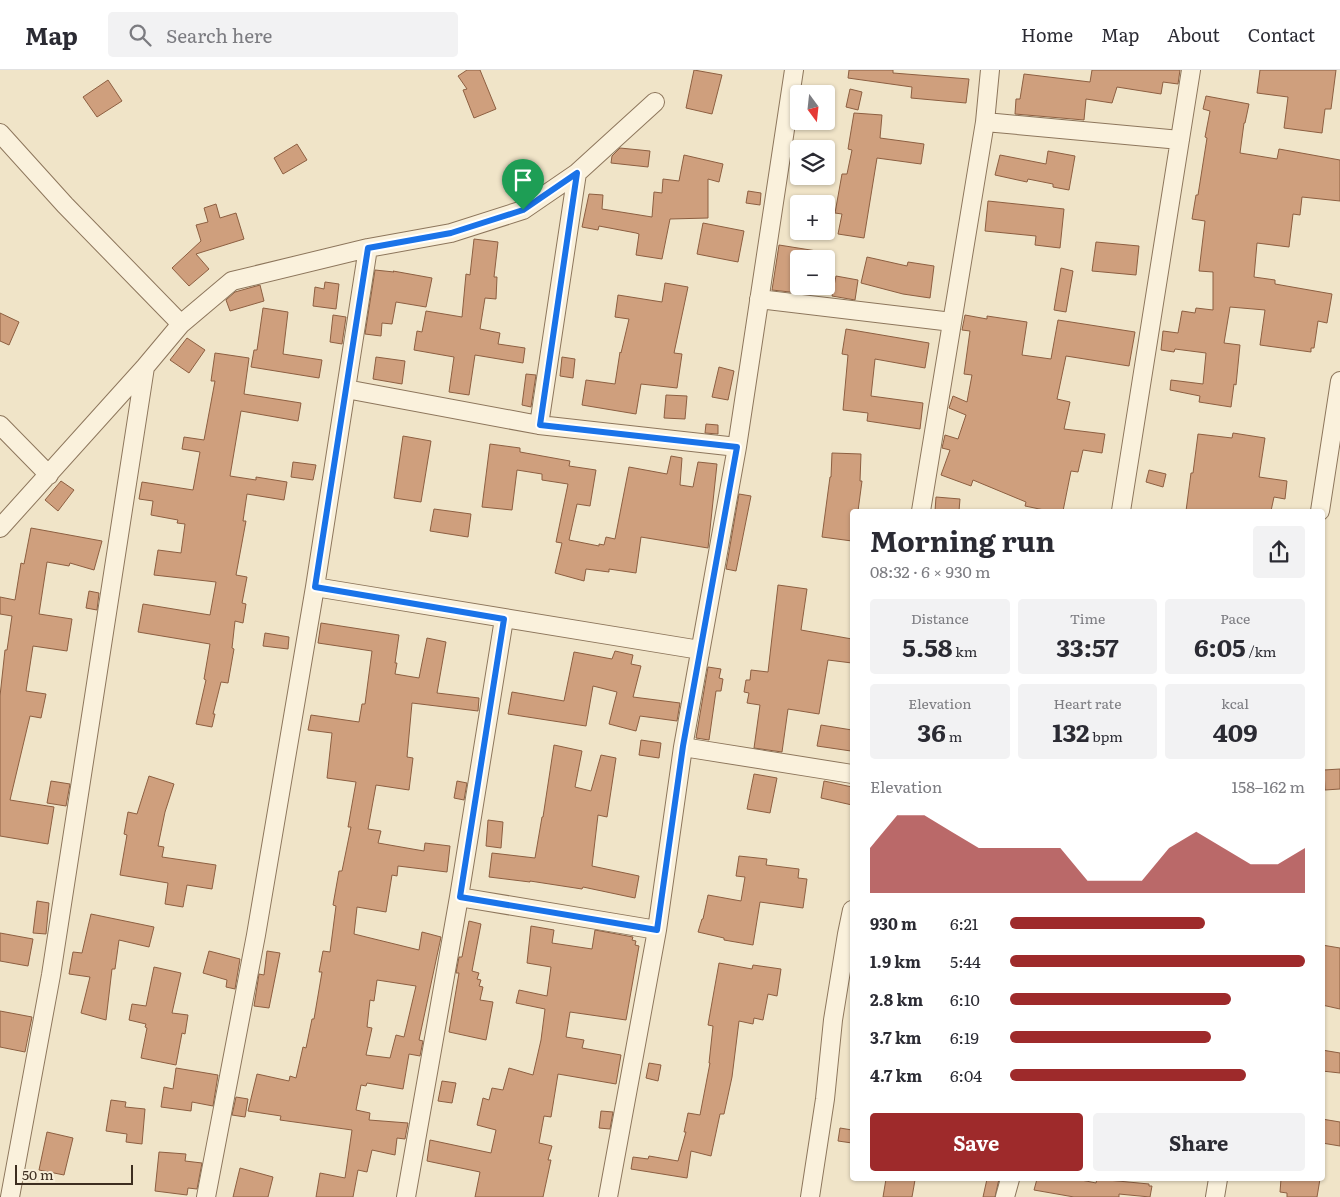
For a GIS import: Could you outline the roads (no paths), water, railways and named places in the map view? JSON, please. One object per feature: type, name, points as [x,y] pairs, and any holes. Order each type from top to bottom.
[{"type":"street","points":[[608,1197],[657,930],[683,746],[737,447],[794,70]]},
{"type":"street","points":[[921,509],[985,122],[990,70]]},
{"type":"street","points":[[1121,509],[1191,70]]},
{"type":"street","points":[[0,528],[145,367],[181,324],[232,281],[368,248],[451,233],[523,210],[577,173],[655,102]]},
{"type":"street","points":[[985,122],[1180,140]]},
{"type":"street","points":[[0,132],[65,205],[181,324]]},
{"type":"street","points":[[540,425],[577,173]]},
{"type":"street","points":[[206,1197],[256,935],[315,587],[368,248]]},
{"type":"street","points":[[759,299],[952,322]]},
{"type":"street","points":[[10,1197],[51,975],[145,367]]},
{"type":"street","points":[[1320,509],[1340,381]]},
{"type":"street","points":[[346,389],[540,425],[737,447]]},
{"type":"street","points":[[0,425],[49,475]]},
{"type":"street","points":[[315,587],[700,650]]},
{"type":"street","points":[[406,1197],[460,897],[504,619]]},
{"type":"street","points":[[683,746],[850,774]]},
{"type":"street","points":[[460,897],[657,930]]},
{"type":"street","points":[[810,1197],[825,1099],[833,1020],[850,920]]},
{"type":"street","points":[[1005,1197],[1009,1181]]},
{"type":"street","points":[[1215,1197],[1218,1181]]}]
